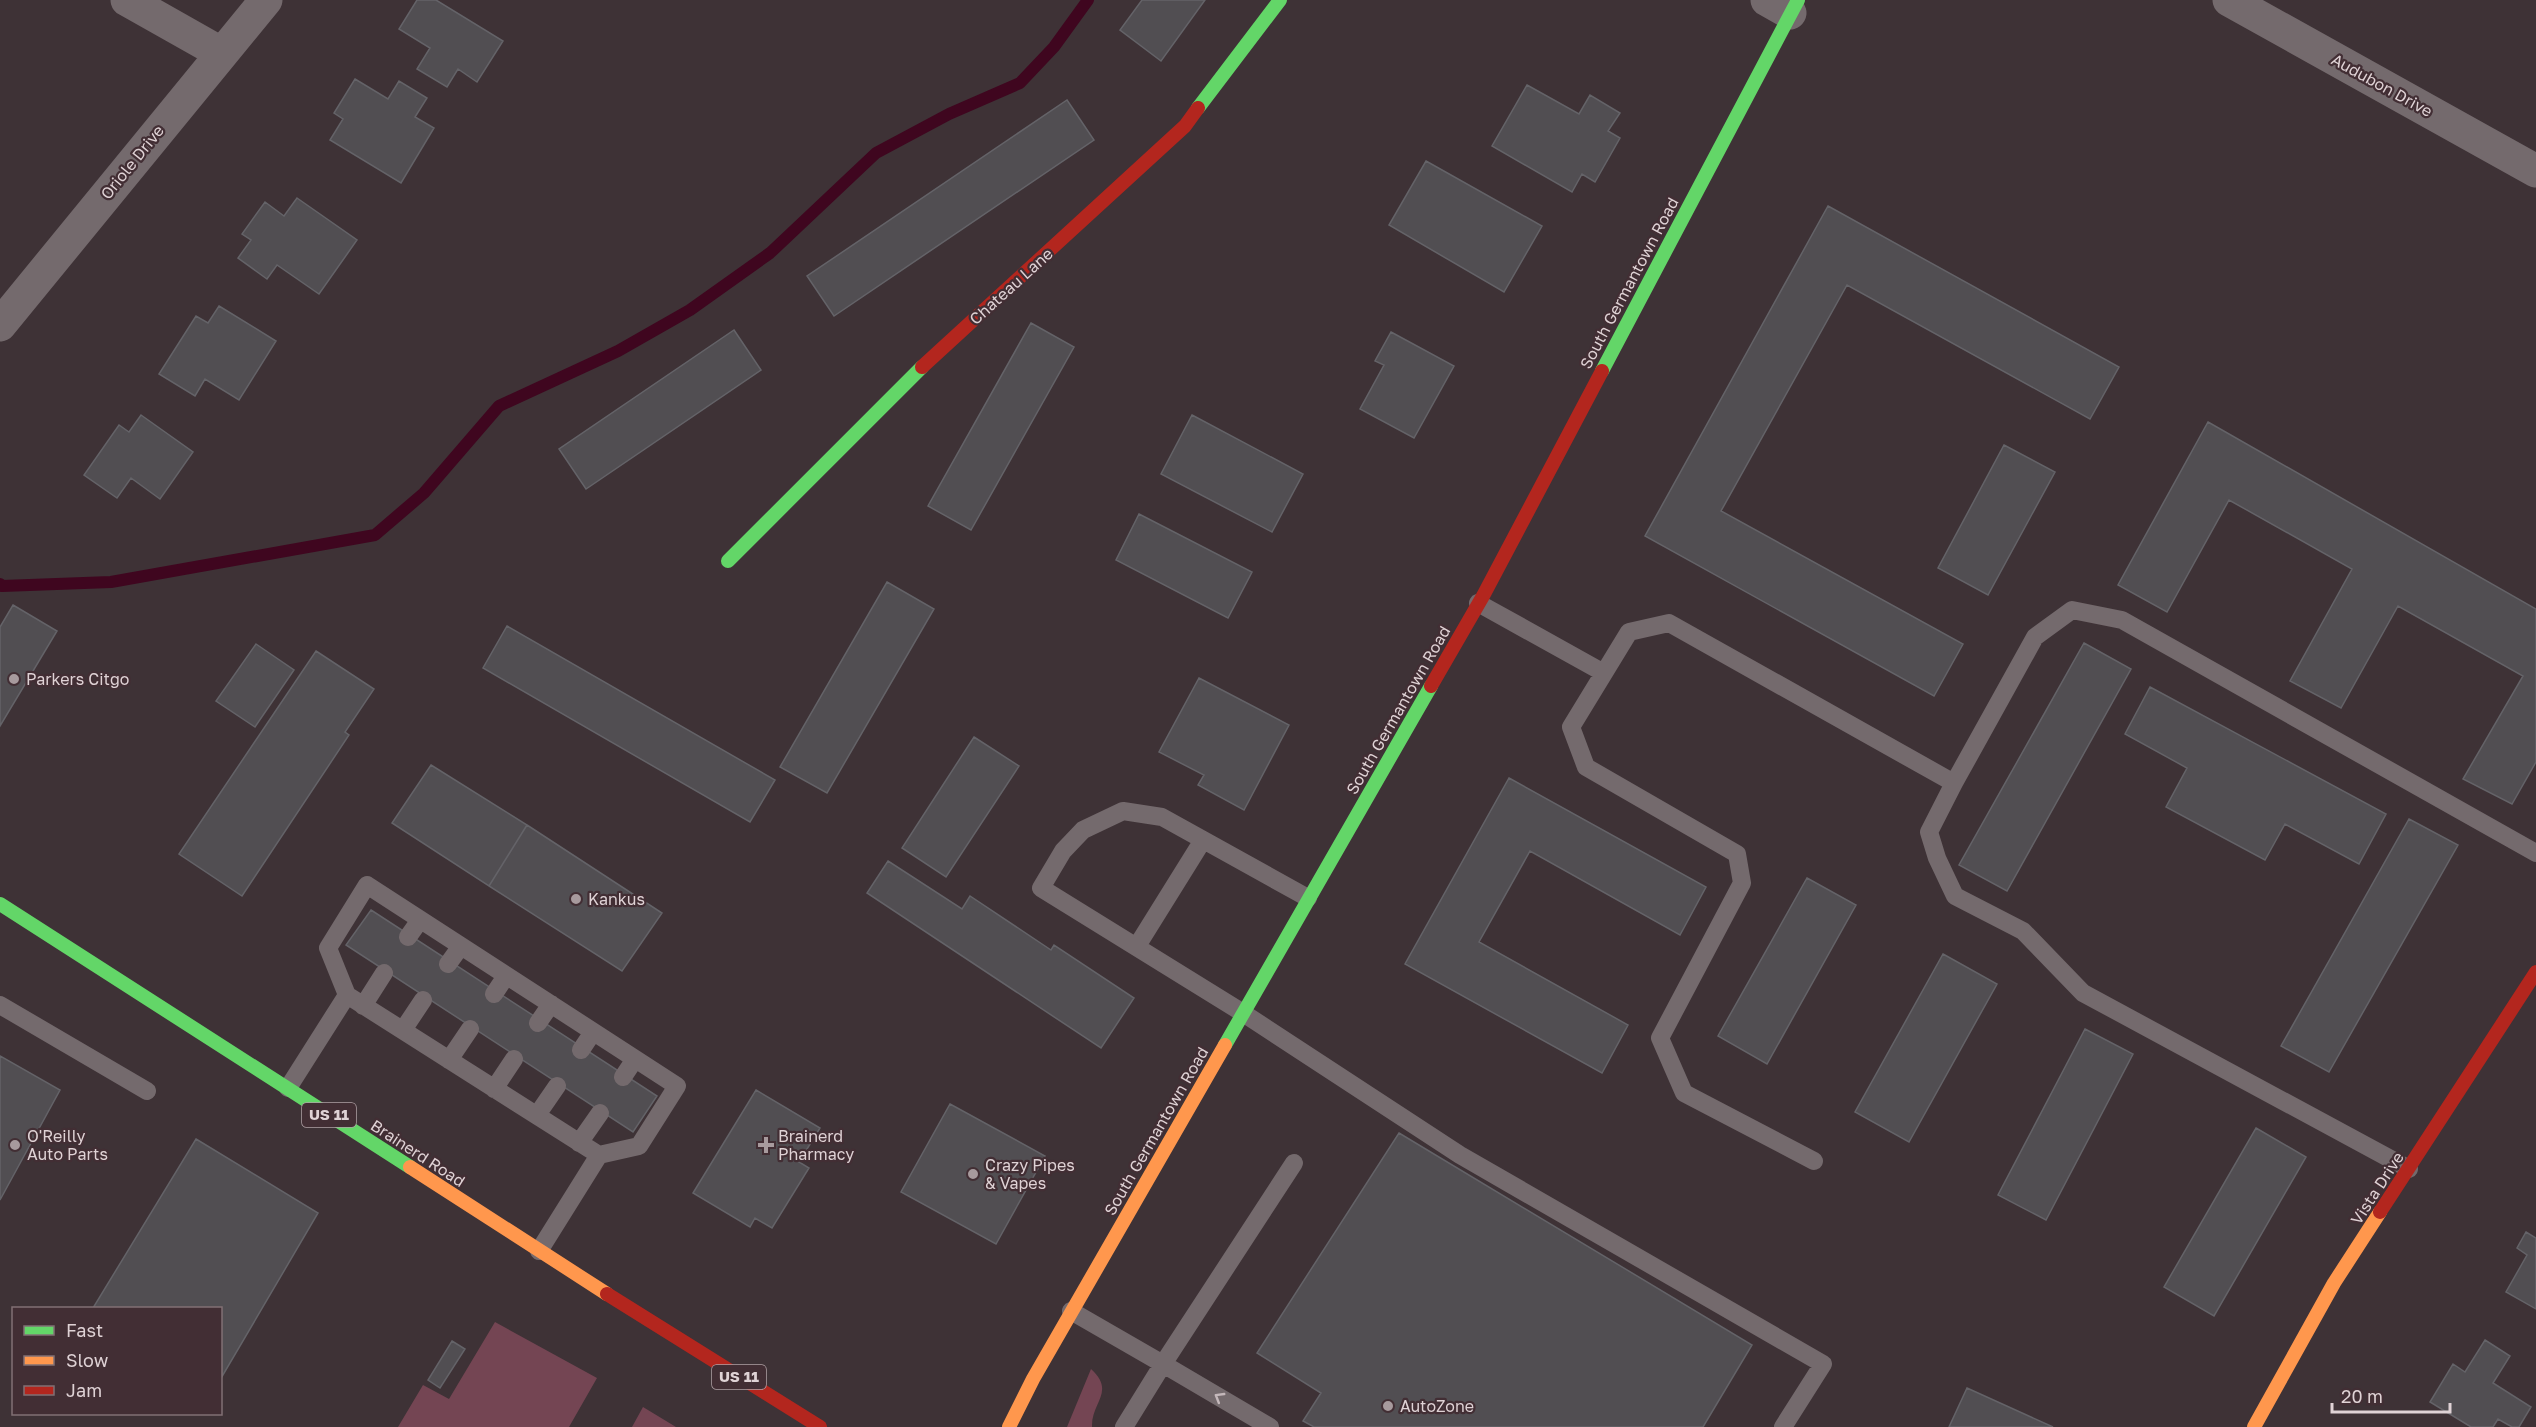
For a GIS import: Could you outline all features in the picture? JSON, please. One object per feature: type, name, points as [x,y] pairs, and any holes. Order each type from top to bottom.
[{"type":"main road","name":"Chateau Lane","points":[[728,561],[927,362],[1185,126],[1280,0]]},
{"type":"main road","name":"South Germantown Road","points":[[1009,1427],[1071,1311],[1478,603],[1785,4]]},
{"type":"main road","name":"Brainerd Road","points":[[0,904],[658,1327],[820,1427]]},
{"type":"main road","name":"Vista Drive","points":[[2254,1427],[2334,1283],[2536,972]]},
{"type":"street","points":[[127,0],[221,52]]},
{"type":"street","name":"Oriole Drive","points":[[0,325],[221,52],[267,0]]},
{"type":"street","name":"Audubon Drive","points":[[2229,0],[2536,171]]},
{"type":"lane","points":[[1478,603],[1604,673]]},
{"type":"lane","points":[[2409,1169],[2083,993],[2023,931],[1955,896],[1937,858],[1929,832],[2035,637],[2073,610],[2122,620],[2536,853]]},
{"type":"lane","points":[[1814,1161],[1684,1093],[1660,1038],[1742,883],[1737,854],[1586,767],[1570,727],[1629,632],[1669,623],[1954,783]]},
{"type":"lane","points":[[1308,898],[1162,817],[1123,811],[1083,830],[1063,851],[1041,888],[1243,1013],[1460,1155],[1823,1364],[1783,1427]]},
{"type":"lane","points":[[1137,946],[1203,840]]},
{"type":"lane","points":[[367,885],[461,946],[676,1086],[639,1146],[598,1155],[363,1006],[347,995],[328,948],[367,885]]},
{"type":"lane","points":[[408,937],[420,920]]},
{"type":"lane","points":[[448,964],[461,946]]},
{"type":"lane","points":[[363,1006],[384,973]]},
{"type":"lane","points":[[494,994],[506,976]]},
{"type":"lane","points":[[288,1088],[347,995]]},
{"type":"lane","points":[[403,1030],[423,1000]]},
{"type":"lane","points":[[538,1023],[551,1004]]},
{"type":"lane","points":[[0,1005],[147,1091]]},
{"type":"lane","points":[[449,1060],[470,1029]]},
{"type":"lane","points":[[581,1050],[593,1032]]},
{"type":"lane","points":[[494,1089],[514,1059]]},
{"type":"lane","points":[[623,1077],[635,1059]]},
{"type":"lane","points":[[537,1115],[557,1086]]},
{"type":"lane","points":[[579,1143],[600,1113]]},
{"type":"lane","points":[[539,1251],[598,1155]]},
{"type":"lane","points":[[1124,1427],[1294,1163]]},
{"type":"lane","points":[[1071,1311],[1270,1427]]},
{"type":"shaded area","points":[[495,1322],[597,1378],[569,1427],[398,1427],[423,1385],[449,1399]]},
{"type":"shaded area","points":[[1091,1369],[1102,1384],[1092,1427],[1067,1427]]},
{"type":"shaded area","points":[[643,1407],[676,1427],[632,1427]]},
{"type":"building","points":[[417,0],[436,0],[503,41],[477,82],[458,69],[447,87],[417,69],[430,48],[399,29]]},
{"type":"building","points":[[1142,0],[1205,0],[1161,61],[1120,30]]},
{"type":"building","points":[[355,79],[388,99],[399,81],[427,98],[415,117],[434,128],[401,183],[330,140],[343,119],[334,113]]},
{"type":"building","points":[[1527,85],[1579,114],[1590,95],[1620,113],[1608,131],[1620,138],[1595,182],[1582,174],[1572,192],[1492,146]]},
{"type":"building","points":[[1067,100],[1094,140],[834,316],[807,276]]},
{"type":"building","points":[[1426,161],[1542,226],[1504,292],[1389,225]]},
{"type":"building","points":[[297,198],[357,240],[319,294],[277,265],[267,279],[238,258],[251,240],[242,234],[265,202],[284,216]]},
{"type":"building","points":[[1828,206],[2119,367],[2090,419],[1847,285],[1721,511],[1963,644],[1934,696],[1645,536]]},
{"type":"building","points":[[219,306],[276,341],[239,400],[205,379],[195,396],[159,374],[196,316],[208,323]]},
{"type":"building","points":[[1031,323],[1074,347],[971,530],[928,506]]},
{"type":"building","points":[[734,330],[761,370],[586,489],[559,449]]},
{"type":"building","points":[[1391,332],[1454,366],[1414,438],[1360,409],[1384,365],[1375,361]]},
{"type":"building","points":[[141,415],[193,452],[160,499],[131,478],[117,498],[84,475],[119,425],[129,432]]},
{"type":"building","points":[[1192,415],[1303,474],[1272,532],[1161,474]]},
{"type":"building","points":[[2208,422],[2536,609],[2536,762],[2512,804],[2463,779],[2523,676],[2398,606],[2341,708],[2290,681],[2352,569],[2229,500],[2167,612],[2118,585]]},
{"type":"building","points":[[2004,445],[2055,472],[1988,595],[1938,568]]},
{"type":"building","points":[[1139,514],[1252,572],[1228,618],[1116,560]]},
{"type":"building","points":[[887,582],[934,609],[827,793],[780,767]]},
{"type":"building","name":"Parkers Citgo","points":[[13,605],[57,631],[0,726],[0,627]]},
{"type":"building","points":[[507,626],[775,780],[750,822],[483,668]]},
{"type":"building","points":[[2084,643],[2131,669],[2007,891],[1959,865]]},
{"type":"building","points":[[256,644],[294,670],[255,727],[216,701]]},
{"type":"building","points":[[316,651],[374,689],[345,732],[349,735],[242,896],[179,854]]},
{"type":"building","points":[[1199,678],[1289,725],[1244,810],[1198,785],[1204,775],[1159,752]]},
{"type":"building","points":[[2150,687],[2386,814],[2359,864],[2285,824],[2265,860],[2166,807],[2187,768],[2125,734]]},
{"type":"building","points":[[974,737],[1019,766],[946,877],[902,848]]},
{"type":"building","points":[[431,765],[527,825],[489,886],[392,823]]},
{"type":"building","points":[[1509,778],[1706,887],[1680,935],[1530,851],[1479,942],[1628,1025],[1602,1073],[1405,964]]},
{"type":"building","points":[[2409,819],[2458,845],[2329,1072],[2281,1046]]},
{"type":"building","name":"Kankus","points":[[527,825],[662,913],[622,971],[489,886]]},
{"type":"building","points":[[888,861],[962,909],[970,896],[1051,950],[1054,945],[1134,998],[1101,1048],[867,893]]},
{"type":"building","points":[[1807,878],[1856,905],[1767,1064],[1718,1036]]},
{"type":"building","points":[[371,910],[657,1096],[633,1132],[346,945]]},
{"type":"building","points":[[1943,954],[1997,984],[1909,1142],[1855,1112]]},
{"type":"building","points":[[2085,1029],[2133,1054],[2046,1220],[1998,1195]]},
{"type":"building","name":"O'Reilly Auto Parts","points":[[0,1056],[60,1090],[0,1200]]},
{"type":"building","name":"Brainerd Pharmacy","points":[[756,1090],[820,1128],[799,1162],[809,1168],[772,1228],[755,1218],[750,1227],[693,1193]]},
{"type":"building","name":"Crazy Pipes & Vapes","points":[[950,1104],[1045,1156],[996,1244],[901,1192]]},
{"type":"building","points":[[2256,1128],[2306,1157],[2214,1316],[2164,1287]]},
{"type":"building","points":[[1399,1133],[1752,1345],[1703,1427],[1314,1427],[1303,1421],[1321,1393],[1257,1353]]},
{"type":"building","points":[[196,1139],[318,1213],[222,1377],[222,1307],[94,1307]]},
{"type":"building","points":[[2526,1232],[2536,1238],[2536,1309],[2506,1292],[2527,1255],[2517,1248]]},
{"type":"building","points":[[2485,1340],[2510,1356],[2493,1383],[2531,1407],[2519,1427],[2512,1427],[2498,1419],[2493,1427],[2471,1427],[2430,1402],[2453,1364],[2465,1372]]},
{"type":"building","points":[[452,1341],[465,1349],[440,1388],[428,1380]]},
{"type":"building","points":[[1967,1388],[2053,1427],[1949,1427]]},
{"type":"waterway","points":[[0,584],[2,586],[111,582],[375,535],[424,493],[499,406],[618,351],[690,310],[770,253],[876,153],[949,114],[1020,83],[1054,47],[1088,0]]},
{"type":"traffic: fast","points":[[1198,108],[1280,0]]},
{"type":"traffic: fast","points":[[1602,371],[1798,0]]},
{"type":"traffic: fast","points":[[728,561],[922,367]]},
{"type":"traffic: fast","points":[[1225,1045],[1431,686]]},
{"type":"traffic: fast","points":[[0,904],[410,1167]]},
{"type":"traffic: slow","points":[[1009,1427],[1033,1379],[1225,1045]]},
{"type":"traffic: slow","points":[[410,1167],[607,1294]]},
{"type":"traffic: slow","points":[[2254,1427],[2334,1283],[2380,1212]]},
{"type":"traffic: jam","points":[[922,367],[1185,126],[1198,108]]},
{"type":"traffic: jam","points":[[1431,686],[1483,596],[1602,371]]},
{"type":"traffic: jam","points":[[2380,1212],[2536,972]]},
{"type":"traffic: jam","points":[[607,1294],[820,1427]]},
{"type":"place","name":"Parkers Citgo","points":[[14,679]]},
{"type":"place","name":"Kankus","points":[[576,899]]},
{"type":"place","name":"O'Reilly Auto Parts","points":[[15,1145]]},
{"type":"place","name":"Brainerd Pharmacy","points":[[766,1145]]},
{"type":"place","name":"Crazy Pipes & Vapes","points":[[973,1174]]},
{"type":"place","name":"AutoZone","points":[[1388,1406]]}]
